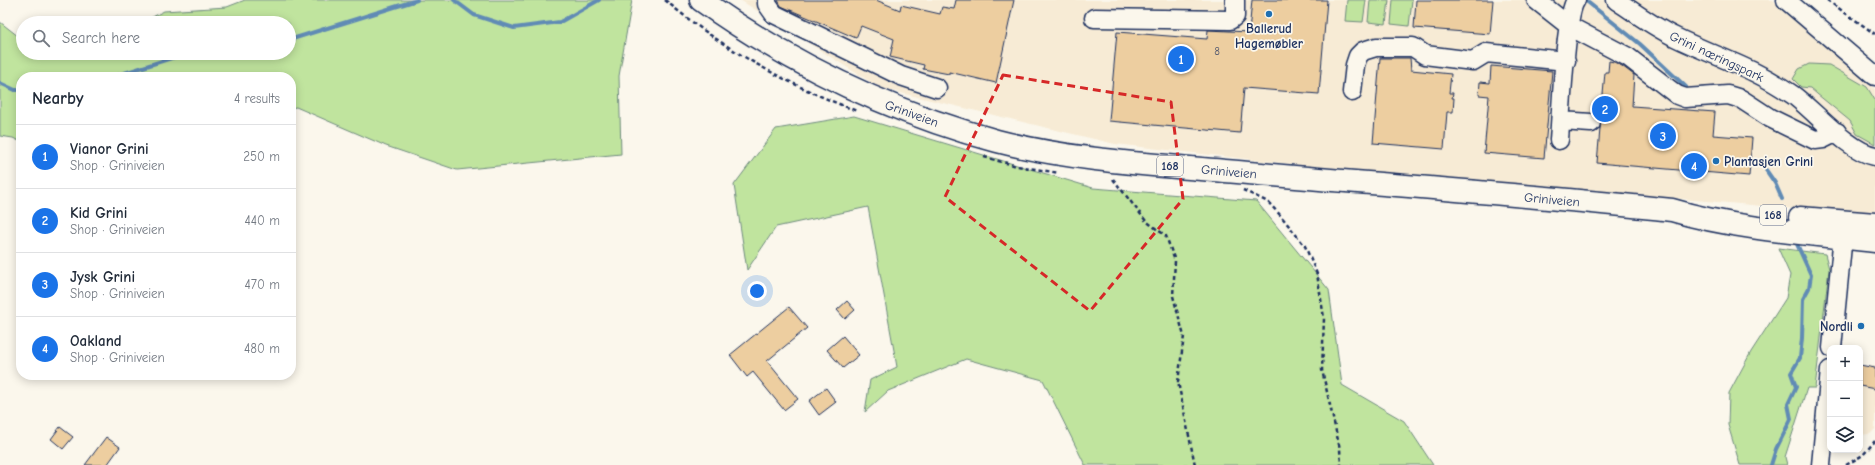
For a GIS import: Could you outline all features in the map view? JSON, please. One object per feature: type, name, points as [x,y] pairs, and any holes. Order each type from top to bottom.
[{"type":"main road","name":"Griniveien","points":[[701,0],[753,35],[798,61],[870,97],[962,131],[1036,149],[1127,162],[1672,210],[1694,208],[1844,230],[1875,241]]},
{"type":"main road","name":"Griniveien","points":[[1844,230],[1875,224]]},
{"type":"street","points":[[767,0],[767,4],[774,14],[901,76],[937,88]]},
{"type":"street","points":[[1094,18],[1230,20],[1235,16],[1235,0]]},
{"type":"street","points":[[1536,0],[1569,26],[1628,57],[1677,96],[1685,98],[1728,95],[1741,99],[1770,118],[1815,140],[1823,139],[1837,132]]},
{"type":"street","name":"Grini næringspark","points":[[1616,0],[1652,25],[1675,38],[1762,75],[1793,95],[1852,145],[1868,155],[1875,156]]},
{"type":"street","points":[[1786,0],[1875,76]]},
{"type":"street","points":[[1559,140],[1569,26],[1574,2]]},
{"type":"street","points":[[1352,92],[1355,65],[1358,56],[1363,51],[1376,47],[1413,47],[1425,55],[1473,61],[1486,53],[1566,61]]},
{"type":"street","points":[[1561,121],[1591,123]]},
{"type":"street","points":[[1833,345],[1843,305],[1844,230]]},
{"type":"street","points":[[1821,465],[1829,381]]},
{"type":"path","points":[[1827,0],[1875,34]]},
{"type":"path","points":[[1113,179],[1146,221],[1166,236],[1175,261],[1173,296],[1184,336],[1178,382],[1195,465]]},
{"type":"path","points":[[1268,202],[1304,246],[1318,274],[1324,318],[1322,370],[1340,449],[1341,465]]},
{"type":"path","points":[[1846,465],[1863,455],[1875,441]]},
{"type":"highlighted area","points":[[1003,75],[1171,102],[1183,199],[1090,311],[945,197]]},
{"type":"shaded area","points":[[740,0],[1773,0],[1875,89],[1875,216],[1299,165],[1115,144],[880,88]]},
{"type":"shaded area","points":[[1863,366],[1875,366],[1875,429],[1870,434],[1863,435]]},
{"type":"green space","points":[[245,0],[632,0],[619,76],[621,154],[457,170],[386,146],[296,107],[296,72],[16,72],[16,140],[0,136],[0,22],[16,35],[16,60],[296,60],[296,16],[154,16],[164,11],[227,7]]},
{"type":"green space","points":[[1347,0],[1366,0],[1363,22],[1345,21]]},
{"type":"green space","points":[[1370,0],[1389,0],[1386,24],[1368,22]]},
{"type":"green space","points":[[1393,0],[1412,0],[1409,26],[1391,24]]},
{"type":"green space","points":[[1809,64],[1829,65],[1867,87],[1875,100],[1875,144],[1857,134],[1850,121],[1810,88],[1801,87],[1793,79],[1799,69]]},
{"type":"green space","points":[[854,116],[1093,188],[1256,201],[1329,290],[1342,385],[1404,421],[1433,465],[1085,465],[1043,380],[966,359],[888,391],[865,412],[870,380],[897,367],[868,207],[776,227],[747,270],[734,185],[776,129]]},
{"type":"green space","points":[[1778,248],[1825,254],[1829,269],[1815,388],[1807,388],[1785,457],[1787,465],[1740,465],[1728,425],[1729,393],[1751,352],[1786,298],[1790,275]]},
{"type":"building","points":[[778,0],[876,0],[900,10],[901,5],[940,14],[942,7],[954,9],[956,0],[1014,0],[996,83],[949,72],[949,74],[923,69],[924,65],[890,57],[894,39],[861,26],[856,38],[781,6]]},
{"type":"building","points":[[1252,0],[1327,0],[1319,94],[1244,88],[1240,133],[1109,121],[1117,32],[1207,39],[1208,30],[1249,32]]},
{"type":"building","points":[[1416,0],[1493,0],[1490,34],[1414,28]]},
{"type":"building","points":[[1380,58],[1410,58],[1411,70],[1451,74],[1449,93],[1453,93],[1453,112],[1447,112],[1444,149],[1373,143]]},
{"type":"building","points":[[1609,61],[1622,66],[1634,75],[1632,106],[1715,112],[1713,135],[1752,138],[1749,176],[1597,163],[1605,72],[1608,72]]},
{"type":"building","points":[[1491,66],[1552,71],[1544,158],[1484,153],[1489,96],[1479,95],[1480,82],[1490,83]]},
{"type":"building","points":[[847,301],[855,310],[845,319],[837,310]]},
{"type":"building","points":[[789,307],[807,328],[767,361],[798,399],[784,410],[753,372],[747,377],[730,355]]},
{"type":"building","points":[[843,336],[859,355],[843,368],[827,350]]},
{"type":"building","points":[[1863,366],[1875,368],[1875,389],[1863,387]]},
{"type":"building","points":[[826,388],[836,402],[819,415],[809,401]]},
{"type":"building","points":[[60,427],[73,437],[63,449],[51,439]]},
{"type":"building","points":[[106,437],[120,447],[107,465],[85,465]]},
{"type":"waterway","points":[[296,38],[417,0]]},
{"type":"waterway","points":[[454,0],[474,15],[514,28],[560,22],[599,0]]},
{"type":"waterway","points":[[1585,0],[1640,44],[1686,87]]},
{"type":"waterway","points":[[128,72],[165,60]]},
{"type":"waterway","points":[[0,83],[16,90]]},
{"type":"waterway","points":[[1766,170],[1775,183],[1782,199]]},
{"type":"waterway","points":[[1771,465],[1776,449],[1791,419],[1788,404],[1796,387],[1791,373],[1800,358],[1803,299],[1809,288],[1811,275],[1796,242]]},
{"type":"place","name":"Ballerud Hagemøbler","points":[[1269,14]]},
{"type":"place","name":"Vianor Grini","points":[[1181,59]]},
{"type":"place","name":"Kid Grini","points":[[1605,109]]},
{"type":"place","name":"Jysk Grini","points":[[1663,136]]},
{"type":"place","name":"Plantasjen Grini","points":[[1716,161]]},
{"type":"place","name":"Oakland","points":[[1694,166]]},
{"type":"place","name":"Nordli","points":[[1861,326]]}]
